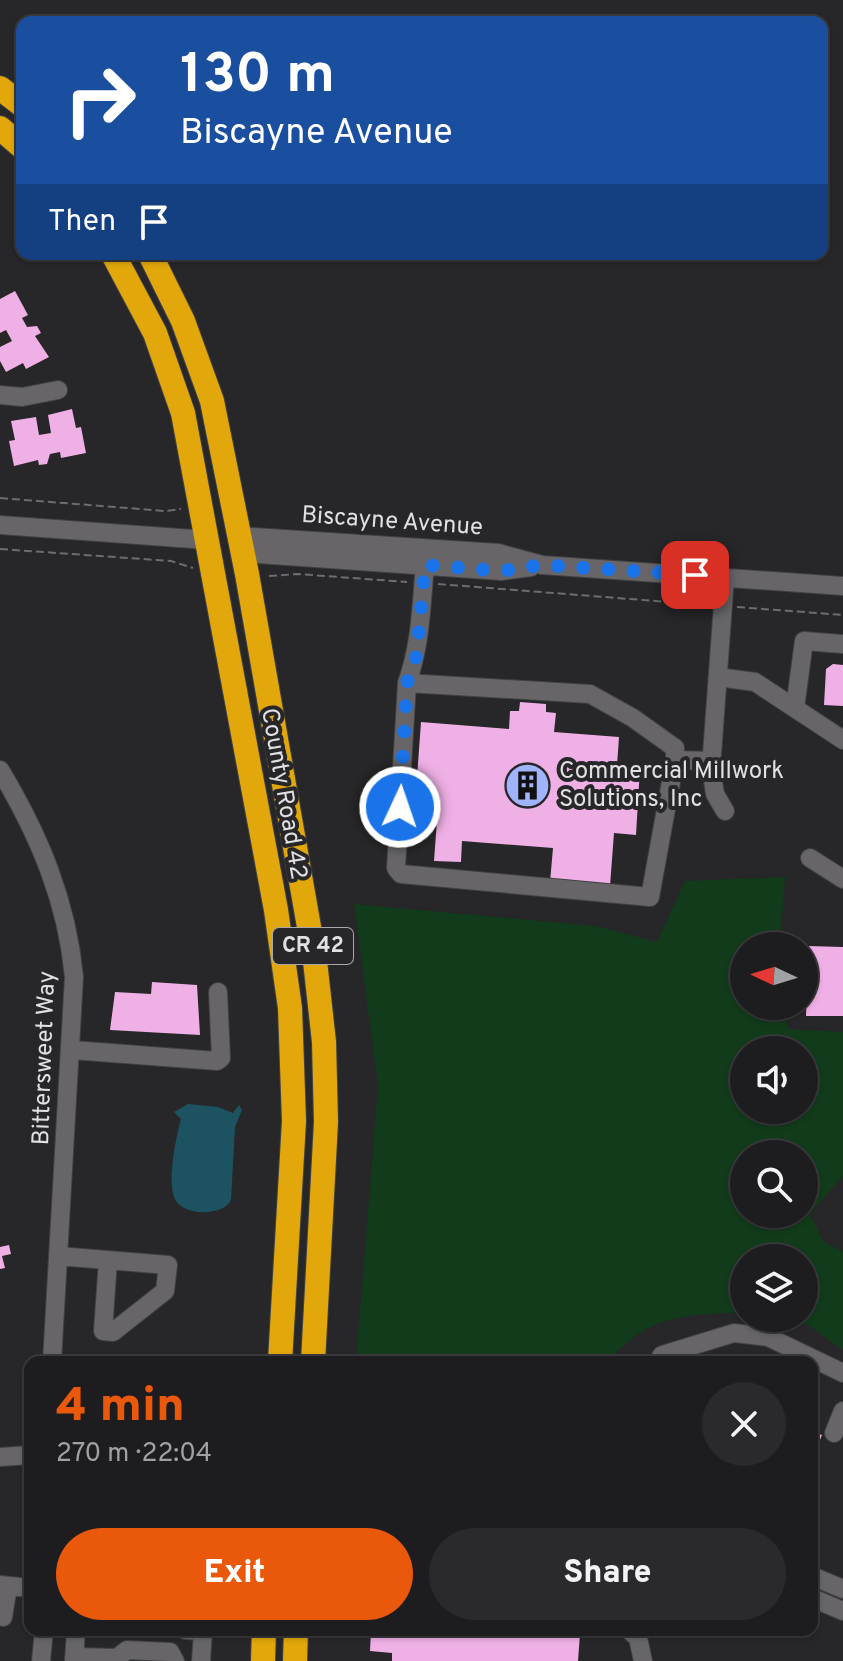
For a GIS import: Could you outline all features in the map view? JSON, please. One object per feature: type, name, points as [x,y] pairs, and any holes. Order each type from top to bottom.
[{"type":"highway","points":[[0,88],[16,100]]},
{"type":"highway","points":[[0,128],[16,142]]},
{"type":"highway","name":"County Road 42","points":[[116,260],[143,306],[176,388],[276,910],[290,1008],[294,1131],[280,1356]]},
{"type":"highway","name":"County Road 42","points":[[153,260],[183,321],[205,376],[240,544],[307,908],[324,1042],[325,1169],[313,1356]]},
{"type":"highway","points":[[263,1661],[264,1636]]},
{"type":"highway","points":[[295,1661],[296,1636]]},
{"type":"street","points":[[0,395],[22,397],[58,390]]},
{"type":"street","points":[[0,525],[207,540]]},
{"type":"street","name":"Biscayne Avenue","points":[[240,544],[424,574],[501,571],[542,565]]},
{"type":"street","name":"Biscayne Avenue","points":[[240,544],[498,553],[542,565],[843,586]]},
{"type":"street","points":[[407,683],[590,694],[633,718],[675,748],[650,897],[401,874],[396,868],[407,683],[417,654],[424,574]]},
{"type":"street","points":[[725,577],[712,761],[715,794],[725,811]]},
{"type":"street","points":[[795,708],[804,641],[843,644]]},
{"type":"street","points":[[718,677],[755,682],[843,740]]},
{"type":"street","points":[[675,760],[712,761]]},
{"type":"street","name":"Bittersweet Way","points":[[0,770],[40,843],[64,915],[74,977],[52,1356]]},
{"type":"street","points":[[810,858],[843,879]]},
{"type":"street","points":[[72,1050],[217,1061],[221,1058],[218,992]]},
{"type":"street","points":[[58,1256],[108,1260],[168,1265],[165,1291],[113,1332],[103,1331],[108,1260]]},
{"type":"street","points":[[661,1356],[734,1333],[768,1337],[808,1356]]},
{"type":"street","points":[[818,1361],[843,1373]]},
{"type":"street","points":[[0,1457],[24,1455]]},
{"type":"street","points":[[818,1579],[843,1589]]},
{"type":"street","points":[[0,1616],[3,1617],[4,1586],[24,1588]]},
{"type":"street","points":[[818,1601],[843,1611]]},
{"type":"street","points":[[41,1661],[43,1636]]},
{"type":"street","points":[[76,1636],[74,1659],[119,1659],[127,1650],[170,1652],[175,1661]]},
{"type":"street","points":[[201,1661],[203,1636]]},
{"type":"street","points":[[636,1636],[643,1661]]},
{"type":"path","points":[[0,498],[181,509]]},
{"type":"path","points":[[0,549],[171,561],[199,569]]},
{"type":"path","points":[[269,576],[424,574],[723,606],[843,615]]},
{"type":"green space","points":[[785,877],[781,932],[730,932],[730,1020],[785,1020],[789,1029],[843,1032],[843,1176],[818,1205],[818,1140],[730,1140],[730,1228],[817,1228],[823,1241],[843,1252],[843,1350],[818,1332],[818,1244],[730,1244],[730,1313],[669,1320],[638,1334],[614,1356],[356,1356],[378,1086],[354,904],[596,926],[657,942],[685,881]]},
{"type":"water","points":[[188,1104],[218,1107],[233,1113],[239,1105],[242,1110],[235,1127],[231,1200],[221,1209],[204,1212],[187,1209],[176,1201],[173,1193],[173,1160],[181,1119],[174,1112]]},
{"type":"building","points":[[15,291],[28,315],[22,318],[27,327],[37,326],[41,333],[35,336],[49,357],[26,369],[23,363],[6,372],[0,361],[0,347],[12,341],[6,330],[0,333],[0,299]]},
{"type":"building","points":[[72,409],[76,428],[81,427],[86,453],[61,458],[60,452],[50,454],[47,464],[39,465],[38,460],[14,466],[9,441],[15,440],[11,421],[36,417],[39,435],[51,433],[48,415]]},
{"type":"building","points":[[833,664],[843,665],[843,706],[824,705],[826,669]]},
{"type":"building","name":"Commercial Millwork Solutions, Inc","points":[[520,702],[546,704],[546,712],[556,713],[554,732],[619,737],[617,766],[640,768],[636,835],[614,833],[610,886],[550,882],[553,848],[462,841],[461,862],[434,861],[438,806],[415,805],[421,722],[509,729],[510,711],[519,711]]},
{"type":"building","points":[[818,946],[843,947],[843,1016],[818,1016]]},
{"type":"building","points":[[152,982],[197,985],[200,1035],[110,1030],[115,992],[151,994]]},
{"type":"building","points":[[9,1245],[11,1254],[2,1256],[5,1268],[0,1269],[0,1247]]},
{"type":"building","points":[[371,1636],[580,1636],[578,1661],[392,1661],[392,1653],[370,1651]]},
{"type":"place","name":"Commercial Millwork Solutions, Inc","points":[[528,786]]},
{"type":"route","points":[[400,807],[407,683],[417,654],[423,616],[425,565],[501,571],[542,565],[695,575]]}]
